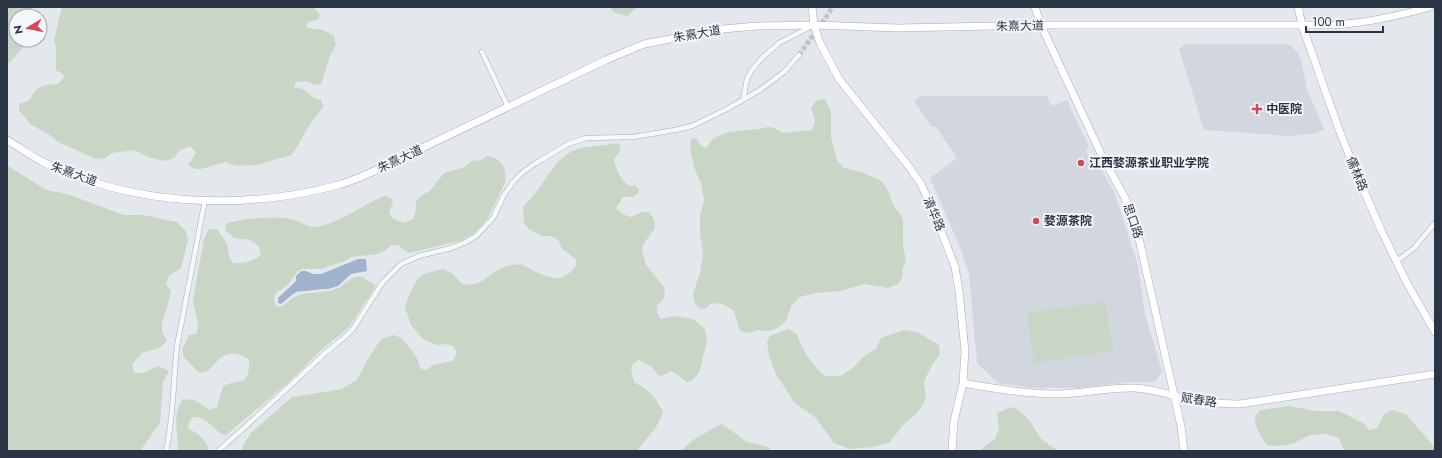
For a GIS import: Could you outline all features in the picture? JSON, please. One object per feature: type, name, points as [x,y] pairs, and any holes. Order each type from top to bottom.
[{"type":"main road","name":"清华路","points":[[812,7],[814,25],[824,52],[839,79],[921,184],[955,266],[960,291],[965,351],[963,383],[954,422],[952,451]]},
{"type":"main road","name":"思口路","points":[[1035,7],[1041,25],[1101,154],[1125,198],[1138,234],[1181,426],[1184,451]]},
{"type":"main road","name":"儒林路","points":[[1298,7],[1302,24],[1338,127],[1382,232],[1435,332]]},
{"type":"main road","name":"朱熹大道","points":[[7,140],[43,162],[85,179],[157,197],[205,200],[280,197],[314,191],[340,184],[395,162],[533,96],[567,78],[644,44],[723,29],[757,26],[814,25],[898,28],[1041,25],[1333,25],[1359,23],[1400,15],[1430,7]]},
{"type":"main road","name":"赋春路","points":[[963,383],[1020,392],[1059,394],[1105,389],[1134,388],[1155,390],[1197,401],[1221,404],[1240,404],[1435,374]]},
{"type":"street","points":[[743,100],[747,79],[763,57],[779,43],[814,25]]},
{"type":"street","points":[[482,52],[508,107]]},
{"type":"street","points":[[218,451],[278,398],[330,348],[348,335],[382,283],[402,264],[419,256],[451,248],[476,236],[493,218],[504,195],[513,182],[523,172],[568,144],[586,138],[633,137],[692,126],[727,110],[760,90],[784,72],[800,55]]},
{"type":"street","points":[[166,451],[171,419],[177,346],[205,200]]},
{"type":"street","points":[[1397,262],[1414,248],[1435,223]]},
{"type":"shaded area","name":"中医院","points":[[1185,44],[1285,44],[1291,46],[1298,53],[1302,64],[1307,89],[1324,129],[1317,133],[1289,136],[1204,130],[1179,49]]},
{"type":"shaded area","name":"婺源茶院","points":[[920,96],[1047,96],[1052,106],[1067,100],[1089,147],[1086,151],[1092,165],[1099,165],[1115,194],[1138,266],[1145,315],[1162,371],[1155,382],[1130,382],[1079,388],[1034,388],[998,383],[977,363],[969,274],[960,247],[930,178],[957,158],[936,127],[932,127],[914,101]]},
{"type":"green space","points":[[7,7],[31,7],[8,8],[8,48],[23,48],[9,63],[7,63]]},
{"type":"green space","points":[[62,7],[313,7],[320,14],[318,20],[311,21],[306,24],[308,28],[324,30],[334,36],[336,45],[330,56],[321,84],[315,85],[307,81],[296,82],[294,87],[303,89],[314,98],[321,100],[323,107],[309,126],[292,155],[257,165],[236,166],[225,162],[201,169],[195,169],[188,165],[196,153],[190,146],[180,150],[174,158],[165,161],[147,157],[135,150],[112,153],[105,158],[96,159],[58,142],[47,133],[31,125],[19,110],[19,104],[30,100],[35,91],[44,86],[58,84],[63,79],[64,75],[56,70],[56,47],[54,40]]},
{"type":"green space","points":[[610,7],[638,7],[627,16],[613,12]]},
{"type":"green space","points":[[825,99],[831,112],[831,137],[837,160],[844,168],[861,172],[882,181],[888,191],[894,207],[903,219],[903,245],[906,260],[902,278],[898,284],[888,288],[864,284],[841,291],[815,293],[800,297],[791,306],[786,321],[776,329],[767,331],[758,330],[748,333],[740,331],[734,311],[725,305],[715,303],[710,304],[707,308],[700,309],[695,303],[693,294],[700,273],[703,255],[700,232],[700,216],[704,200],[701,183],[694,168],[690,147],[691,139],[696,138],[702,147],[706,148],[714,138],[729,132],[768,127],[775,128],[783,133],[812,130],[815,121],[811,108],[817,100]]},
{"type":"green space","points":[[617,143],[620,145],[620,151],[614,159],[619,174],[629,186],[635,185],[639,189],[638,194],[632,197],[623,197],[616,208],[622,214],[631,217],[642,212],[649,212],[654,219],[655,228],[644,243],[642,250],[646,265],[664,287],[665,297],[657,306],[657,312],[661,319],[674,316],[693,319],[705,329],[707,342],[699,373],[692,380],[687,382],[670,371],[667,374],[659,376],[651,366],[639,360],[633,364],[631,370],[634,382],[652,394],[663,413],[656,427],[637,451],[242,451],[244,444],[251,433],[292,397],[342,389],[357,380],[366,362],[381,339],[393,335],[402,338],[417,358],[421,369],[427,370],[433,365],[453,361],[457,353],[454,347],[447,344],[438,345],[424,340],[411,325],[405,307],[418,278],[424,274],[443,269],[452,273],[462,284],[475,284],[504,267],[521,264],[538,273],[551,277],[563,277],[569,273],[576,265],[576,259],[562,249],[558,240],[551,236],[542,236],[530,230],[524,223],[523,207],[562,158],[580,148]]},
{"type":"green space","points":[[487,156],[500,161],[504,168],[505,183],[488,218],[473,234],[460,241],[409,253],[398,245],[392,245],[383,252],[377,254],[352,257],[345,261],[321,269],[303,269],[298,271],[287,286],[277,292],[274,298],[275,304],[278,307],[296,296],[333,290],[350,279],[358,277],[363,277],[376,286],[348,328],[320,351],[289,382],[226,435],[221,434],[207,421],[198,417],[193,417],[188,424],[189,429],[204,440],[208,446],[208,451],[178,451],[176,424],[178,411],[183,399],[194,400],[210,410],[217,407],[223,386],[243,380],[246,378],[249,369],[249,360],[243,356],[232,353],[225,355],[207,371],[202,372],[198,372],[184,357],[182,349],[189,335],[196,334],[198,326],[193,300],[204,239],[209,229],[217,229],[227,244],[229,256],[233,263],[240,263],[251,261],[261,255],[259,246],[250,240],[234,238],[225,230],[227,223],[251,219],[283,218],[314,227],[332,222],[385,196],[391,198],[393,203],[389,211],[392,218],[403,223],[413,219],[416,210],[416,201],[422,195],[430,191],[444,173],[465,167],[472,161],[481,160]]},
{"type":"green space","points":[[7,165],[46,190],[67,194],[124,215],[143,215],[177,222],[186,231],[188,240],[181,268],[169,276],[166,284],[171,291],[162,323],[162,331],[167,341],[159,348],[142,353],[132,364],[134,373],[143,373],[158,366],[169,371],[163,382],[160,423],[140,451],[7,451]]},
{"type":"green space","points":[[1105,301],[1113,351],[1034,363],[1027,313]]},
{"type":"green space","points":[[788,329],[797,334],[808,357],[825,376],[840,376],[854,367],[864,356],[876,349],[881,338],[904,330],[917,332],[939,345],[940,354],[932,365],[925,379],[924,384],[926,396],[923,405],[915,415],[904,424],[890,442],[873,447],[851,449],[834,443],[815,417],[795,403],[777,376],[769,356],[767,342],[770,336]]},
{"type":"green space","points":[[1290,406],[1315,411],[1339,411],[1363,423],[1369,430],[1377,428],[1384,414],[1392,410],[1406,414],[1435,448],[1435,451],[1344,451],[1339,438],[1327,434],[1310,435],[1292,444],[1278,446],[1267,445],[1257,428],[1255,416],[1260,410]]},
{"type":"green space","points":[[1011,407],[1019,410],[1030,421],[1041,439],[1058,451],[980,451],[995,439],[999,428],[997,413]]},
{"type":"green space","points":[[721,424],[747,442],[769,447],[771,451],[681,451],[693,440]]},
{"type":"water","points":[[358,259],[366,259],[367,271],[351,274],[338,286],[328,289],[296,292],[281,304],[278,303],[278,298],[296,281],[296,276],[301,271],[321,274]]},
{"type":"tunnel","points":[[799,55],[833,7]]},
{"type":"place","name":"中医院","points":[[1257,109]]},
{"type":"place","name":"江西婺源茶业职业学院","points":[[1081,163]]},
{"type":"place","name":"婺源茶院","points":[[1036,221]]}]
